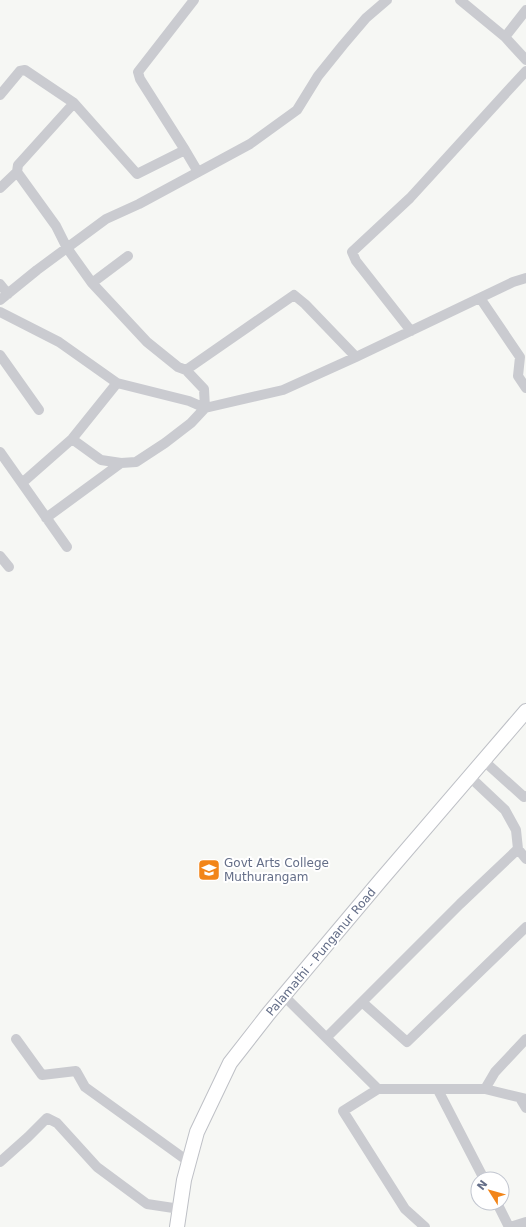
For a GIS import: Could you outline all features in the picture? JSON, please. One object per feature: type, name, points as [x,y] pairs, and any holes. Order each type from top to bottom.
[{"type":"street","points":[[194,0],[138,72],[140,79],[198,172]]},
{"type":"street","points":[[0,284],[4,297],[106,219],[139,204],[250,144],[297,110],[318,76],[343,45],[366,18],[388,0]]},
{"type":"street","points":[[460,0],[504,37],[526,60]]},
{"type":"street","points":[[504,37],[526,10]]},
{"type":"street","points":[[0,95],[20,71],[25,70],[74,103],[137,174],[185,150]]},
{"type":"street","points":[[411,331],[356,261],[352,252],[410,198],[526,72]]},
{"type":"street","points":[[0,188],[16,172],[18,165],[74,103]]},
{"type":"street","points":[[16,172],[56,226],[67,248],[92,283],[147,342],[178,367],[186,370],[204,389],[205,408]]},
{"type":"street","points":[[92,283],[128,256]]},
{"type":"street","points":[[72,439],[101,460],[122,463],[136,462],[159,447],[191,422],[205,408],[283,390],[514,282],[526,278]]},
{"type":"street","points":[[186,370],[294,295],[305,304],[356,357]]},
{"type":"street","points":[[480,298],[520,357],[518,376],[526,388]]},
{"type":"street","points":[[0,312],[58,342],[117,383],[189,401],[205,408]]},
{"type":"street","points":[[0,355],[39,410]]},
{"type":"street","points":[[22,483],[72,439],[117,383]]},
{"type":"street","points":[[0,452],[67,547]]},
{"type":"street","points":[[46,518],[122,463]]},
{"type":"street","points":[[0,556],[9,567]]},
{"type":"street","name":"Palamathi - Punganur Road","points":[[177,1227],[184,1180],[197,1132],[230,1063],[284,996],[526,711]]},
{"type":"street","points":[[484,761],[524,798],[526,796]]},
{"type":"street","points":[[326,1037],[460,904],[518,849],[521,836],[505,810],[470,777]]},
{"type":"street","points":[[518,849],[526,859]]},
{"type":"street","points":[[362,1002],[407,1042],[526,927]]},
{"type":"street","points":[[284,996],[378,1089]]},
{"type":"street","points":[[16,1038],[42,1075],[76,1071],[85,1087],[189,1162]]},
{"type":"street","points":[[486,1089],[495,1072],[526,1039]]},
{"type":"street","points":[[425,1227],[406,1209],[343,1111],[378,1089],[486,1089],[523,1098],[526,1108]]},
{"type":"street","points":[[438,1090],[480,1171]]},
{"type":"street","points":[[0,1162],[47,1118],[57,1123],[97,1167],[147,1204],[180,1209]]},
{"type":"street","points":[[501,1211],[510,1227],[526,1222]]},
{"type":"place","name":"Govt Arts College Muthurangam","points":[[209,870]]}]
